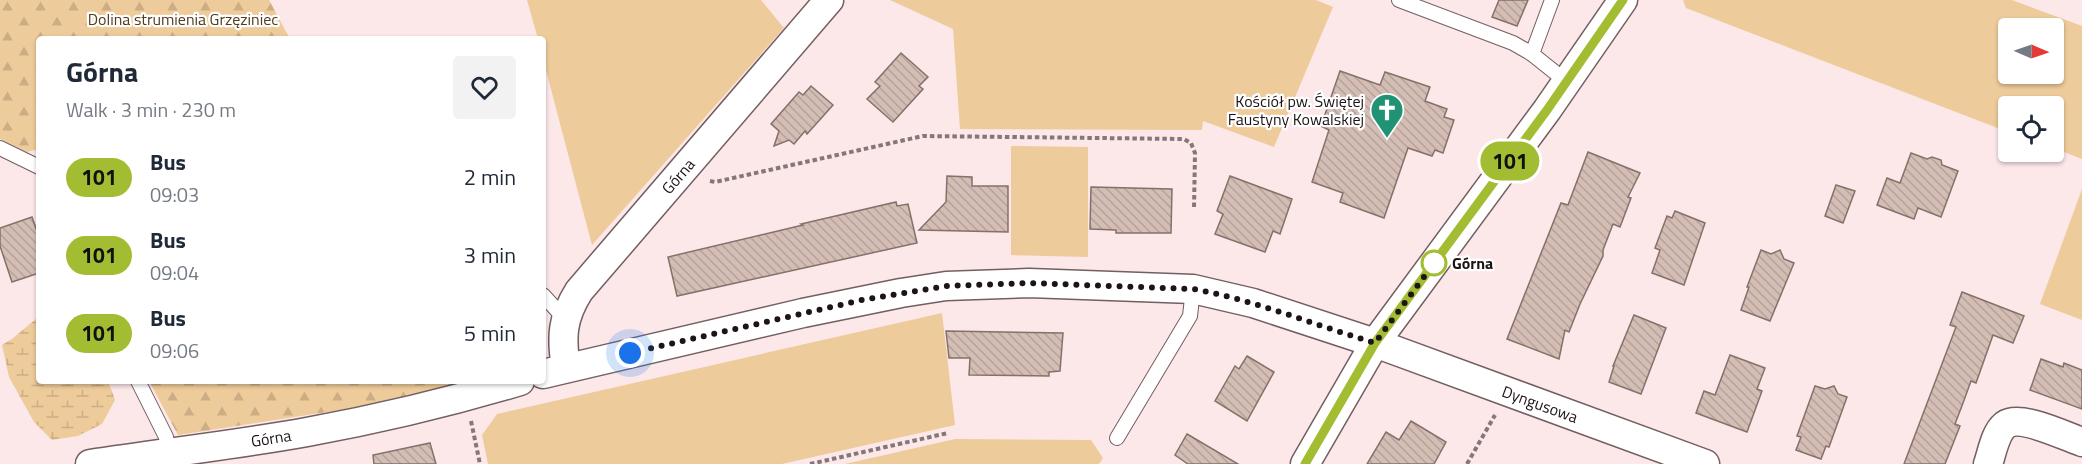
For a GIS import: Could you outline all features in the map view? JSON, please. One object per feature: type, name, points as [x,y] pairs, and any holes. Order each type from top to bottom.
[{"type":"street","name":"Górna","points":[[829,0],[579,291],[565,319],[554,371],[852,302],[946,286],[1029,283],[1193,289],[1253,303],[1375,343]]},
{"type":"street","points":[[1305,464],[1375,343],[1567,82],[1623,0]]},
{"type":"street","name":"Dyngusowa","points":[[1375,343],[1504,391],[1656,456],[1705,464]]},
{"type":"street","name":"Górna","points":[[90,464],[307,432],[368,420],[510,384]]},
{"type":"street","points":[[1988,464],[2004,426],[2014,421],[2027,422],[2082,442]]},
{"type":"lane","points":[[1399,0],[1513,43],[1532,54],[1567,82]]},
{"type":"lane","points":[[1532,54],[1552,0]]},
{"type":"lane","points":[[0,148],[36,166]]},
{"type":"lane","points":[[1117,438],[1190,316],[1193,289]]},
{"type":"lane","points":[[546,298],[565,319]]},
{"type":"lane","points":[[140,384],[166,437],[168,452]]},
{"type":"path","points":[[688,163],[705,179],[715,182],[923,136],[1184,138],[1191,143],[1194,153],[1194,209]]},
{"type":"path","points":[[1467,464],[1493,420],[1504,391]]},
{"type":"path","points":[[465,397],[480,464]]},
{"type":"path","points":[[810,464],[948,433]]},
{"type":"green space","name":"Dolina strumienia Grzęziniec","points":[[0,0],[269,0],[288,36],[36,36],[36,150],[27,152],[0,139]]},
{"type":"green space","points":[[527,0],[761,0],[784,28],[592,245],[546,70],[546,36],[537,36]]},
{"type":"green space","points":[[890,0],[1316,0],[1333,7],[1274,147],[1203,121],[1202,130],[960,129],[953,29]]},
{"type":"green space","points":[[1683,0],[2012,0],[2060,18],[1998,18],[1998,84],[2064,84],[2064,19],[2082,26],[2082,159],[2064,152],[2064,96],[1998,96],[1998,128],[1686,8]]},
{"type":"green space","points":[[1011,146],[1088,147],[1088,257],[1011,255]]},
{"type":"green space","points":[[2082,189],[2082,320],[2040,304]]},
{"type":"green space","points":[[942,313],[955,425],[782,464],[488,464],[482,435],[497,414]]},
{"type":"green space","points":[[36,319],[36,384],[109,384],[115,400],[102,424],[78,436],[52,440],[34,422],[9,377],[2,345]]},
{"type":"green space","points":[[151,384],[458,384],[430,396],[178,435]]},
{"type":"green space","points":[[955,439],[1091,440],[1103,458],[1099,464],[845,464]]},
{"type":"building","points":[[1499,0],[1528,0],[1517,26],[1492,17]]},
{"type":"building","points":[[901,53],[928,77],[919,86],[923,89],[893,122],[867,99],[880,86],[875,82]]},
{"type":"building","name":"Kościół pw. Świętej Faustyny Kowalskiej","points":[[1340,71],[1380,85],[1385,72],[1430,87],[1425,101],[1447,109],[1444,117],[1454,120],[1443,153],[1435,150],[1432,156],[1408,148],[1384,218],[1340,202],[1343,193],[1312,182],[1329,130],[1321,126]]},
{"type":"building","points":[[811,86],[833,105],[807,134],[805,131],[794,144],[789,140],[774,146],[779,131],[771,124],[799,92],[803,95]]},
{"type":"building","points":[[1588,152],[1640,173],[1628,197],[1631,198],[1620,227],[1613,224],[1603,256],[1569,332],[1565,330],[1559,359],[1507,339],[1561,203],[1568,205]]},
{"type":"building","points":[[1911,153],[1927,159],[1932,157],[1941,160],[1942,165],[1958,171],[1941,217],[1918,208],[1914,219],[1877,205],[1887,178],[1900,183]]},
{"type":"building","points":[[947,176],[972,177],[972,186],[1008,186],[1008,232],[919,230],[946,202]]},
{"type":"building","points":[[1230,176],[1292,199],[1280,234],[1273,231],[1265,252],[1215,234],[1223,214],[1217,211]]},
{"type":"building","points":[[1836,185],[1855,191],[1843,223],[1825,216]]},
{"type":"building","points":[[1091,187],[1172,189],[1171,233],[1116,233],[1116,230],[1090,229]]},
{"type":"building","points":[[896,202],[897,206],[908,204],[917,243],[677,296],[668,257]]},
{"type":"building","points":[[1675,211],[1705,223],[1684,285],[1652,273],[1660,250],[1655,248],[1667,216],[1672,218]]},
{"type":"building","points":[[32,217],[36,228],[36,274],[12,282],[0,246],[0,228]]},
{"type":"building","points":[[1761,250],[1771,254],[1780,250],[1784,259],[1794,263],[1770,321],[1741,310]]},
{"type":"building","points":[[1962,292],[2024,316],[2013,343],[1993,335],[1976,383],[1971,381],[1955,424],[1960,426],[1945,464],[1904,464],[1956,327],[1950,325]]},
{"type":"building","points":[[1634,315],[1666,328],[1641,394],[1609,382],[1613,366]]},
{"type":"building","points":[[946,331],[1063,333],[1060,371],[1049,372],[1049,376],[969,375],[970,358],[949,358]]},
{"type":"building","points":[[1730,355],[1765,368],[1757,389],[1762,391],[1747,432],[1696,413],[1704,391],[1715,395]]},
{"type":"building","points":[[1247,356],[1274,372],[1247,421],[1215,401],[1235,366],[1239,369]]},
{"type":"building","points":[[2041,359],[2063,367],[2064,363],[2082,370],[2082,409],[2030,390]]},
{"type":"building","points":[[1815,386],[1825,389],[1834,386],[1838,394],[1847,397],[1829,447],[1826,446],[1821,459],[1796,450],[1801,437],[1797,436]]},
{"type":"building","points":[[1411,421],[1446,442],[1434,464],[1367,464],[1386,432],[1399,440]]},
{"type":"building","points":[[1187,434],[1238,464],[1188,464],[1175,455]]},
{"type":"building","points":[[430,443],[436,464],[374,464],[373,455]]},
{"type":"bus line","name":"101","points":[[1305,464],[1375,343],[1594,45],[1623,0]]},
{"type":"place","name":"Kościół pw. Świętej Faustyny Kowalskiej","points":[[1387,139]]},
{"type":"place","name":"Górna","points":[[1434,263]]},
{"type":"route","points":[[630,353],[881,296],[946,286],[992,283],[1193,289],[1253,303],[1375,343],[1438,258],[1434,263]]}]
